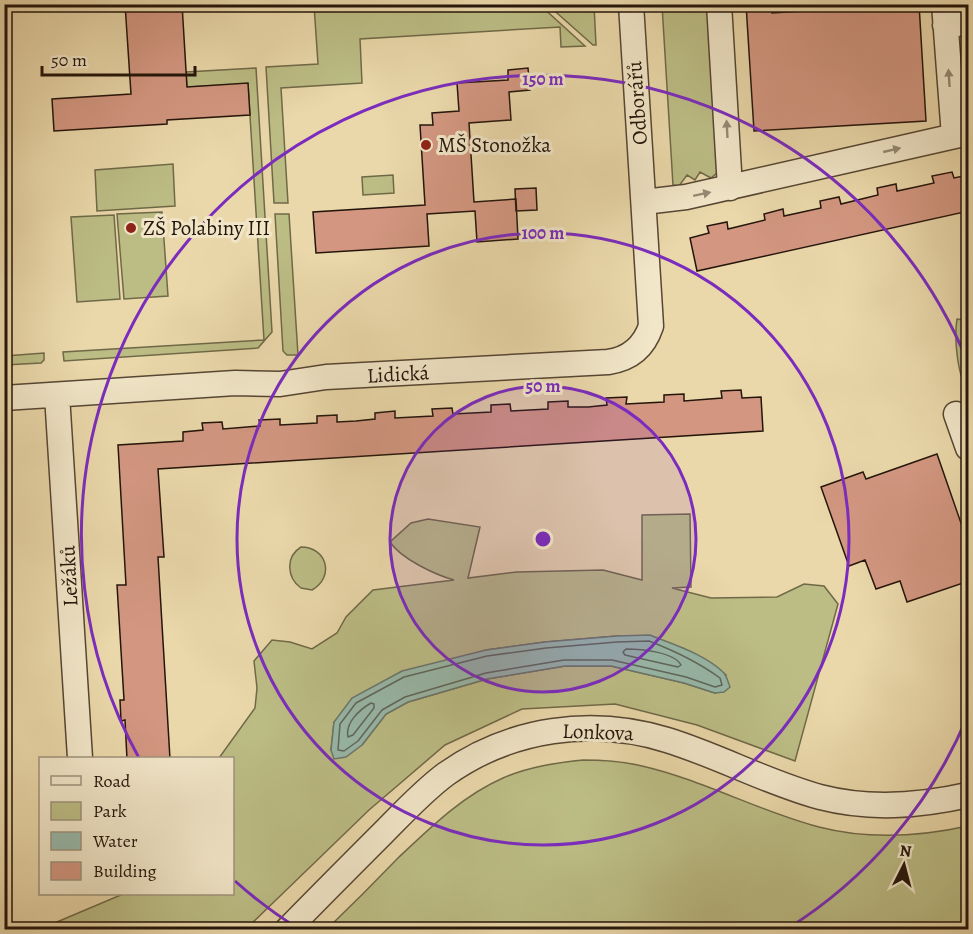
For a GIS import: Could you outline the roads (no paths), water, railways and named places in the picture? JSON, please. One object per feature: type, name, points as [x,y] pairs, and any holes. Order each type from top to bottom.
[{"type":"street","name":"Odborářů","points":[[631,4],[644,202]]},
{"type":"street","points":[[719,4],[730,188]]},
{"type":"street","points":[[644,202],[679,199],[961,134],[953,17]]},
{"type":"street","name":"Lidická","points":[[4,398],[235,383],[279,384],[326,378],[617,361],[637,350],[651,326],[644,202]]},
{"type":"street","name":"Ležáků","points":[[57,394],[80,757]]},
{"type":"street","points":[[956,414],[969,448]]},
{"type":"street","name":"Lonkova","points":[[286,930],[446,774],[483,752],[519,738],[554,729],[596,727],[632,730],[668,740],[806,792],[845,802],[903,806],[934,803],[969,795]]},
{"type":"water","points":[[650,635],[708,660],[724,673],[730,687],[724,692],[715,693],[684,683],[611,666],[565,666],[487,679],[408,702],[386,714],[362,745],[346,757],[334,759],[331,750],[334,722],[352,698],[402,671],[486,650],[545,642]]},
{"type":"place","name":"MŠ Stonožka","points":[[426,145]]},
{"type":"place","name":"ZŠ Polabiny III","points":[[131,228]]}]
